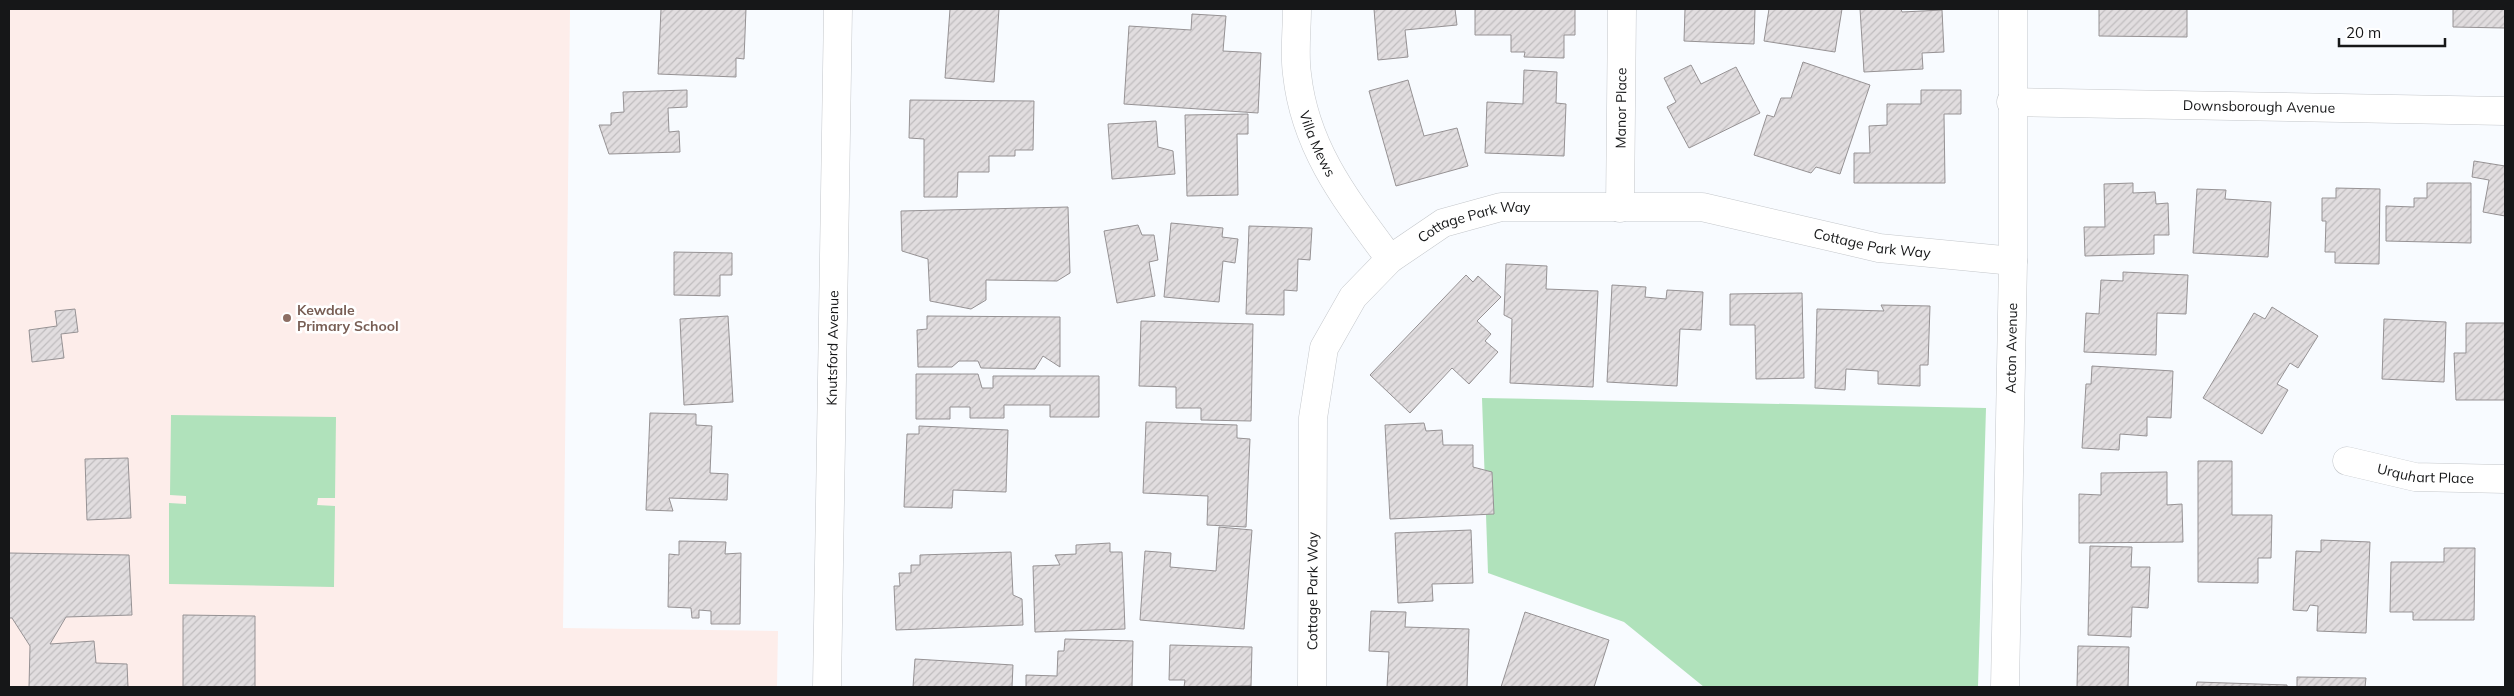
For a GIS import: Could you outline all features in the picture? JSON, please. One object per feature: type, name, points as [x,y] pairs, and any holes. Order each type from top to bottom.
[{"type":"street","name":"Knutsford Avenue","points":[[827,687],[838,9]]},
{"type":"street","name":"Villa Mews","points":[[1297,9],[1297,74],[1312,138],[1340,192],[1390,260]]},
{"type":"street","name":"Manor Place","points":[[1620,208],[1622,9]]},
{"type":"street","name":"Acton Avenue","points":[[2005,687],[2013,261],[2013,9]]},
{"type":"street","name":"Downsborough Avenue","points":[[2012,102],[2505,111]]},
{"type":"street","name":"Cottage Park Way","points":[[1312,687],[1313,418],[1324,348],[1354,297],[1390,260],[1443,223],[1501,207],[1702,208],[1879,248],[2013,261]]},
{"type":"street","name":"Urquhart Place","points":[[2347,461],[2416,477],[2505,479]]},
{"type":"shaded area","name":"Kewdale Primary School","points":[[9,9],[570,9],[563,628],[778,631],[777,687],[9,687]]},
{"type":"green space","points":[[1482,398],[1986,408],[1978,687],[1704,687],[1624,622],[1488,573]]},
{"type":"green space","points":[[171,415],[336,417],[335,498],[318,498],[317,505],[335,506],[334,587],[169,584],[169,503],[186,504],[186,496],[170,495]]},
{"type":"building","points":[[661,9],[746,9],[744,59],[736,58],[736,77],[658,74]]},
{"type":"building","points":[[950,9],[999,9],[994,82],[945,78]]},
{"type":"building","points":[[1374,9],[1455,9],[1457,25],[1405,30],[1408,57],[1378,60]]},
{"type":"building","points":[[1475,9],[1575,9],[1575,35],[1564,35],[1564,58],[1524,57],[1525,52],[1511,52],[1511,35],[1475,35]]},
{"type":"building","points":[[1685,9],[1755,9],[1754,44],[1684,41]]},
{"type":"building","points":[[1769,9],[1842,9],[1835,52],[1764,41]]},
{"type":"building","points":[[1860,9],[1901,9],[1902,12],[1942,10],[1944,52],[1922,53],[1923,69],[1864,72]]},
{"type":"building","points":[[2099,9],[2187,9],[2187,37],[2099,36]]},
{"type":"building","points":[[2453,9],[2505,9],[2505,28],[2453,27]]},
{"type":"building","points":[[1192,14],[1226,16],[1223,51],[1261,53],[1258,113],[1124,104],[1129,26],[1191,30]]},
{"type":"building","points":[[1803,62],[1870,85],[1840,174],[1816,167],[1811,173],[1754,155],[1767,115],[1774,117],[1781,98],[1791,98]]},
{"type":"building","points":[[1691,65],[1701,84],[1736,67],[1760,113],[1689,148],[1667,107],[1676,102],[1664,78]]},
{"type":"building","points":[[1524,70],[1557,72],[1556,103],[1566,104],[1564,156],[1485,153],[1487,102],[1523,104]]},
{"type":"building","points":[[1408,80],[1424,136],[1457,128],[1468,166],[1396,186],[1369,91]]},
{"type":"building","points":[[687,90],[687,107],[668,108],[669,132],[679,131],[680,152],[609,154],[599,125],[611,125],[611,113],[624,112],[623,92]]},
{"type":"building","points":[[1921,90],[1961,90],[1961,114],[1944,114],[1945,183],[1854,183],[1854,153],[1870,153],[1869,126],[1887,125],[1887,104],[1921,104]]},
{"type":"building","points":[[910,100],[1034,101],[1033,150],[1015,150],[1015,156],[989,156],[989,172],[958,172],[957,197],[924,197],[924,139],[909,138]]},
{"type":"building","points":[[1248,114],[1248,134],[1237,134],[1238,195],[1187,196],[1185,115]]},
{"type":"building","points":[[1156,121],[1158,147],[1173,151],[1175,174],[1112,179],[1108,124]]},
{"type":"building","points":[[2474,161],[2505,166],[2505,216],[2483,212],[2489,180],[2472,177]]},
{"type":"building","points":[[2133,183],[2133,193],[2155,192],[2156,204],[2168,203],[2169,235],[2154,235],[2154,254],[2085,256],[2084,227],[2105,227],[2104,184]]},
{"type":"building","points":[[2427,183],[2471,183],[2471,243],[2386,241],[2386,206],[2414,207],[2414,198],[2427,198]]},
{"type":"building","points":[[2336,188],[2380,189],[2379,264],[2335,263],[2335,252],[2325,252],[2326,221],[2322,221],[2322,198],[2336,198]]},
{"type":"building","points":[[2197,189],[2226,190],[2225,199],[2271,202],[2268,257],[2193,253]]},
{"type":"building","points":[[1068,207],[1070,273],[1057,281],[986,280],[986,300],[971,309],[930,301],[928,259],[902,251],[901,211]]},
{"type":"building","points":[[1171,223],[1223,228],[1222,237],[1238,239],[1235,263],[1223,261],[1219,302],[1164,297]]},
{"type":"building","points":[[1138,225],[1142,235],[1154,235],[1158,260],[1149,262],[1155,296],[1117,303],[1104,231]]},
{"type":"building","points":[[1249,226],[1312,228],[1310,260],[1298,259],[1297,291],[1284,290],[1284,315],[1246,314]]},
{"type":"building","points":[[674,252],[732,253],[732,275],[720,275],[720,296],[674,295]]},
{"type":"building","points":[[1506,264],[1547,266],[1546,289],[1598,291],[1593,387],[1510,383],[1512,319],[1504,315]]},
{"type":"building","points":[[2123,272],[2188,275],[2186,314],[2157,313],[2156,355],[2084,352],[2086,313],[2099,314],[2101,280],[2123,281]]},
{"type":"building","points":[[1466,275],[1473,282],[1478,276],[1501,297],[1477,321],[1491,334],[1485,341],[1498,352],[1469,384],[1452,368],[1410,413],[1370,375]]},
{"type":"building","points":[[1612,285],[1646,287],[1645,297],[1666,299],[1667,290],[1703,292],[1701,330],[1680,329],[1677,386],[1607,382]]},
{"type":"building","points":[[1802,293],[1804,378],[1756,379],[1755,325],[1730,325],[1730,294]]},
{"type":"building","points":[[1881,305],[1930,306],[1928,365],[1920,365],[1920,386],[1878,384],[1878,371],[1846,369],[1845,390],[1815,388],[1817,309],[1884,311]]},
{"type":"building","points":[[2272,307],[2318,336],[2298,368],[2290,363],[2277,384],[2288,390],[2262,434],[2203,398],[2254,313],[2265,319]]},
{"type":"building","points":[[75,309],[78,332],[61,334],[64,358],[32,362],[29,330],[57,326],[55,311]]},
{"type":"building","points":[[728,316],[733,402],[684,405],[680,319]]},
{"type":"building","points":[[927,316],[1060,317],[1060,367],[1043,356],[1035,369],[981,368],[978,361],[959,361],[952,367],[918,367],[917,330],[927,329]]},
{"type":"building","points":[[2384,319],[2446,322],[2444,382],[2382,379]]},
{"type":"building","points":[[1141,321],[1253,324],[1251,421],[1201,420],[1201,408],[1176,408],[1176,387],[1139,386]]},
{"type":"building","points":[[2466,323],[2505,323],[2505,400],[2456,400],[2454,353],[2466,353]]},
{"type":"building","points":[[2092,366],[2173,371],[2171,418],[2147,417],[2147,436],[2120,434],[2119,450],[2082,448],[2086,384],[2091,384]]},
{"type":"building","points":[[916,374],[978,374],[982,388],[993,388],[993,376],[1099,376],[1099,417],[1050,417],[1050,405],[1004,405],[1004,418],[970,418],[970,407],[950,407],[950,419],[916,419]]},
{"type":"building","points":[[650,413],[696,414],[696,425],[712,426],[710,473],[728,474],[727,500],[669,498],[673,511],[646,510]]},
{"type":"building","points":[[1146,422],[1237,425],[1237,438],[1250,439],[1246,527],[1207,525],[1208,496],[1143,493]]},
{"type":"building","points":[[1424,423],[1426,431],[1442,430],[1443,445],[1473,445],[1473,467],[1492,472],[1494,514],[1390,519],[1385,425]]},
{"type":"building","points":[[919,426],[1008,430],[1006,492],[953,490],[952,508],[904,507],[907,434],[919,434]]},
{"type":"building","points":[[128,458],[131,518],[87,520],[85,459]]},
{"type":"building","points":[[2198,461],[2232,461],[2232,515],[2272,515],[2271,558],[2258,558],[2258,583],[2198,582]]},
{"type":"building","points":[[2167,472],[2167,505],[2182,504],[2183,542],[2079,543],[2079,494],[2101,495],[2101,473]]},
{"type":"building","points":[[1219,527],[1252,530],[1244,629],[1140,620],[1145,551],[1171,553],[1170,567],[1216,571]]},
{"type":"building","points":[[1471,530],[1473,583],[1432,584],[1433,601],[1398,603],[1395,533]]},
{"type":"building","points":[[2321,540],[2370,542],[2366,633],[2317,631],[2318,606],[2310,605],[2307,611],[2293,610],[2296,551],[2321,552]]},
{"type":"building","points":[[679,541],[726,542],[725,554],[741,553],[740,624],[711,624],[711,611],[699,610],[699,618],[692,618],[691,608],[668,607],[669,554],[679,555]]},
{"type":"building","points":[[1110,543],[1110,552],[1122,552],[1125,629],[1035,632],[1033,566],[1060,565],[1055,555],[1076,554],[1076,545]]},
{"type":"building","points":[[2090,546],[2132,547],[2131,567],[2150,567],[2148,608],[2132,607],[2131,637],[2088,635]]},
{"type":"building","points":[[2444,548],[2475,548],[2474,620],[2413,620],[2413,612],[2390,612],[2391,562],[2444,562]]},
{"type":"building","points":[[1011,552],[1013,595],[1022,599],[1023,625],[896,630],[894,586],[900,586],[899,573],[911,573],[911,565],[920,565],[920,555]]},
{"type":"building","points":[[9,553],[129,555],[132,615],[66,617],[50,644],[94,641],[96,663],[127,664],[128,687],[29,687],[30,646],[12,618],[9,618]]},
{"type":"building","points":[[1371,611],[1406,612],[1405,627],[1469,629],[1467,687],[1387,687],[1389,652],[1369,651]]},
{"type":"building","points":[[1525,612],[1609,640],[1594,687],[1501,687]]},
{"type":"building","points":[[183,615],[255,616],[255,687],[183,687]]},
{"type":"building","points":[[1065,639],[1133,641],[1132,687],[1026,687],[1026,675],[1057,676],[1058,651],[1064,651]]},
{"type":"building","points":[[1170,645],[1252,647],[1251,686],[1184,687],[1185,680],[1169,680]]},
{"type":"building","points":[[2078,646],[2129,647],[2128,687],[2077,687]]},
{"type":"building","points":[[915,659],[1013,665],[1012,687],[913,687]]},
{"type":"building","points":[[2297,677],[2366,678],[2365,687],[2297,687]]},
{"type":"building","points":[[2197,682],[2287,685],[2287,687],[2196,687]]},
{"type":"place","name":"Kewdale Primary School","points":[[287,318]]}]
